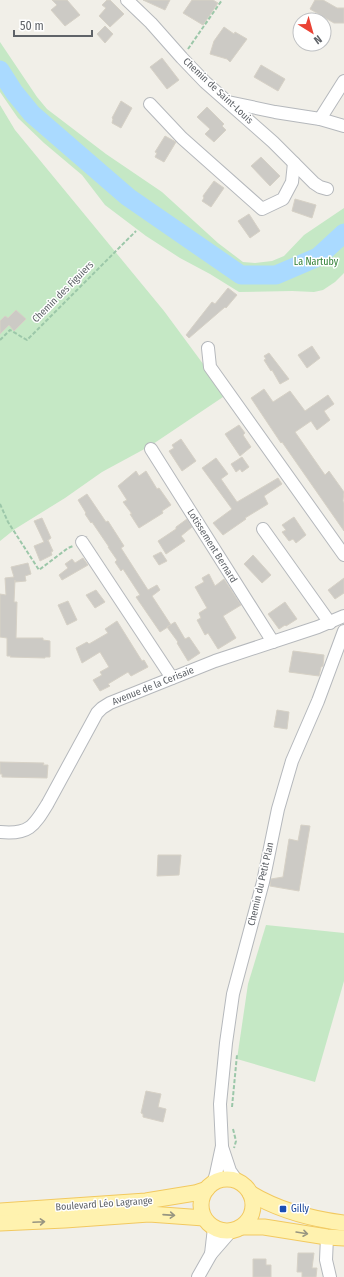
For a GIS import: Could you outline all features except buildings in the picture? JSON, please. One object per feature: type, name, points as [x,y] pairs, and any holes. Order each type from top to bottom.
[{"type":"main road","points":[[237,1229],[248,1221],[252,1215],[253,1200],[247,1188],[237,1181],[225,1180],[210,1186],[203,1195],[201,1203],[202,1211],[209,1223],[222,1231],[264,1226],[327,1237],[344,1238]]},
{"type":"main road","name":"Boulevard Léo Lagrange","points":[[0,1211],[146,1202],[195,1192],[210,1186]]},
{"type":"main road","points":[[250,1193],[283,1209],[327,1221],[344,1223]]},
{"type":"main road","name":"Boulevard Léo Lagrange","points":[[0,1224],[149,1214],[209,1223]]},
{"type":"street","name":"Chemin de Saint-Louis","points":[[127,0],[151,23],[182,58],[227,101],[314,182],[320,187],[327,189]]},
{"type":"street","points":[[320,119],[344,82]]},
{"type":"street","points":[[227,101],[275,112],[320,119],[344,126]]},
{"type":"street","points":[[150,104],[182,138],[262,209],[283,199],[292,182],[294,163]]},
{"type":"street","points":[[208,348],[210,367],[344,554]]},
{"type":"street","name":"Lotissement Bernard","points":[[151,449],[273,642]]},
{"type":"street","points":[[263,529],[330,622]]},
{"type":"street","points":[[82,542],[172,678]]},
{"type":"street","name":"Avenue de la Cerisaie","points":[[0,832],[18,833],[26,830],[39,818],[97,713],[102,708],[110,703],[215,661],[344,616]]},
{"type":"street","name":"Chemin du Petit Plan","points":[[237,1181],[230,1171],[220,1104],[233,994],[263,882],[278,809],[292,761],[318,701],[344,631]]},
{"type":"street","name":"Chemin du Petit Plan","points":[[210,1186],[227,1148]]},
{"type":"street","points":[[209,1223],[211,1254]]},
{"type":"street","points":[[198,1277],[211,1254],[237,1229]]},
{"type":"street","points":[[327,1237],[326,1260],[330,1277]]},
{"type":"path","points":[[182,58],[222,0]]},
{"type":"path","name":"Chemin des Figuiers","points":[[0,340],[10,330],[27,340],[136,231]]},
{"type":"path","points":[[0,504],[8,522],[39,570],[68,548],[82,542]]},
{"type":"path","points":[[232,1111],[237,1052]]},
{"type":"path","points":[[227,1148],[235,1146],[236,1141],[233,1128]]},
{"type":"green space","name":"La Nartuby","points":[[0,42],[37,97],[47,109],[106,154],[162,192],[218,243],[243,262],[255,263],[272,261],[284,256],[304,235],[344,208],[344,273],[335,282],[323,290],[314,292],[239,292],[180,258],[146,236],[105,205],[82,175],[44,143],[18,118],[0,92]]},
{"type":"green space","points":[[0,105],[15,130],[164,311],[226,395],[150,446],[102,472],[65,498],[15,529],[0,541]]},
{"type":"green space","points":[[266,925],[344,933],[344,981],[315,1082],[237,1059],[248,984]]},
{"type":"waterway","name":"La Nartuby","points":[[0,70],[14,92],[32,114],[128,197],[241,275],[276,275],[318,257],[344,233]]},
{"type":"place","name":"Gilly","points":[[283,1209]]}]
